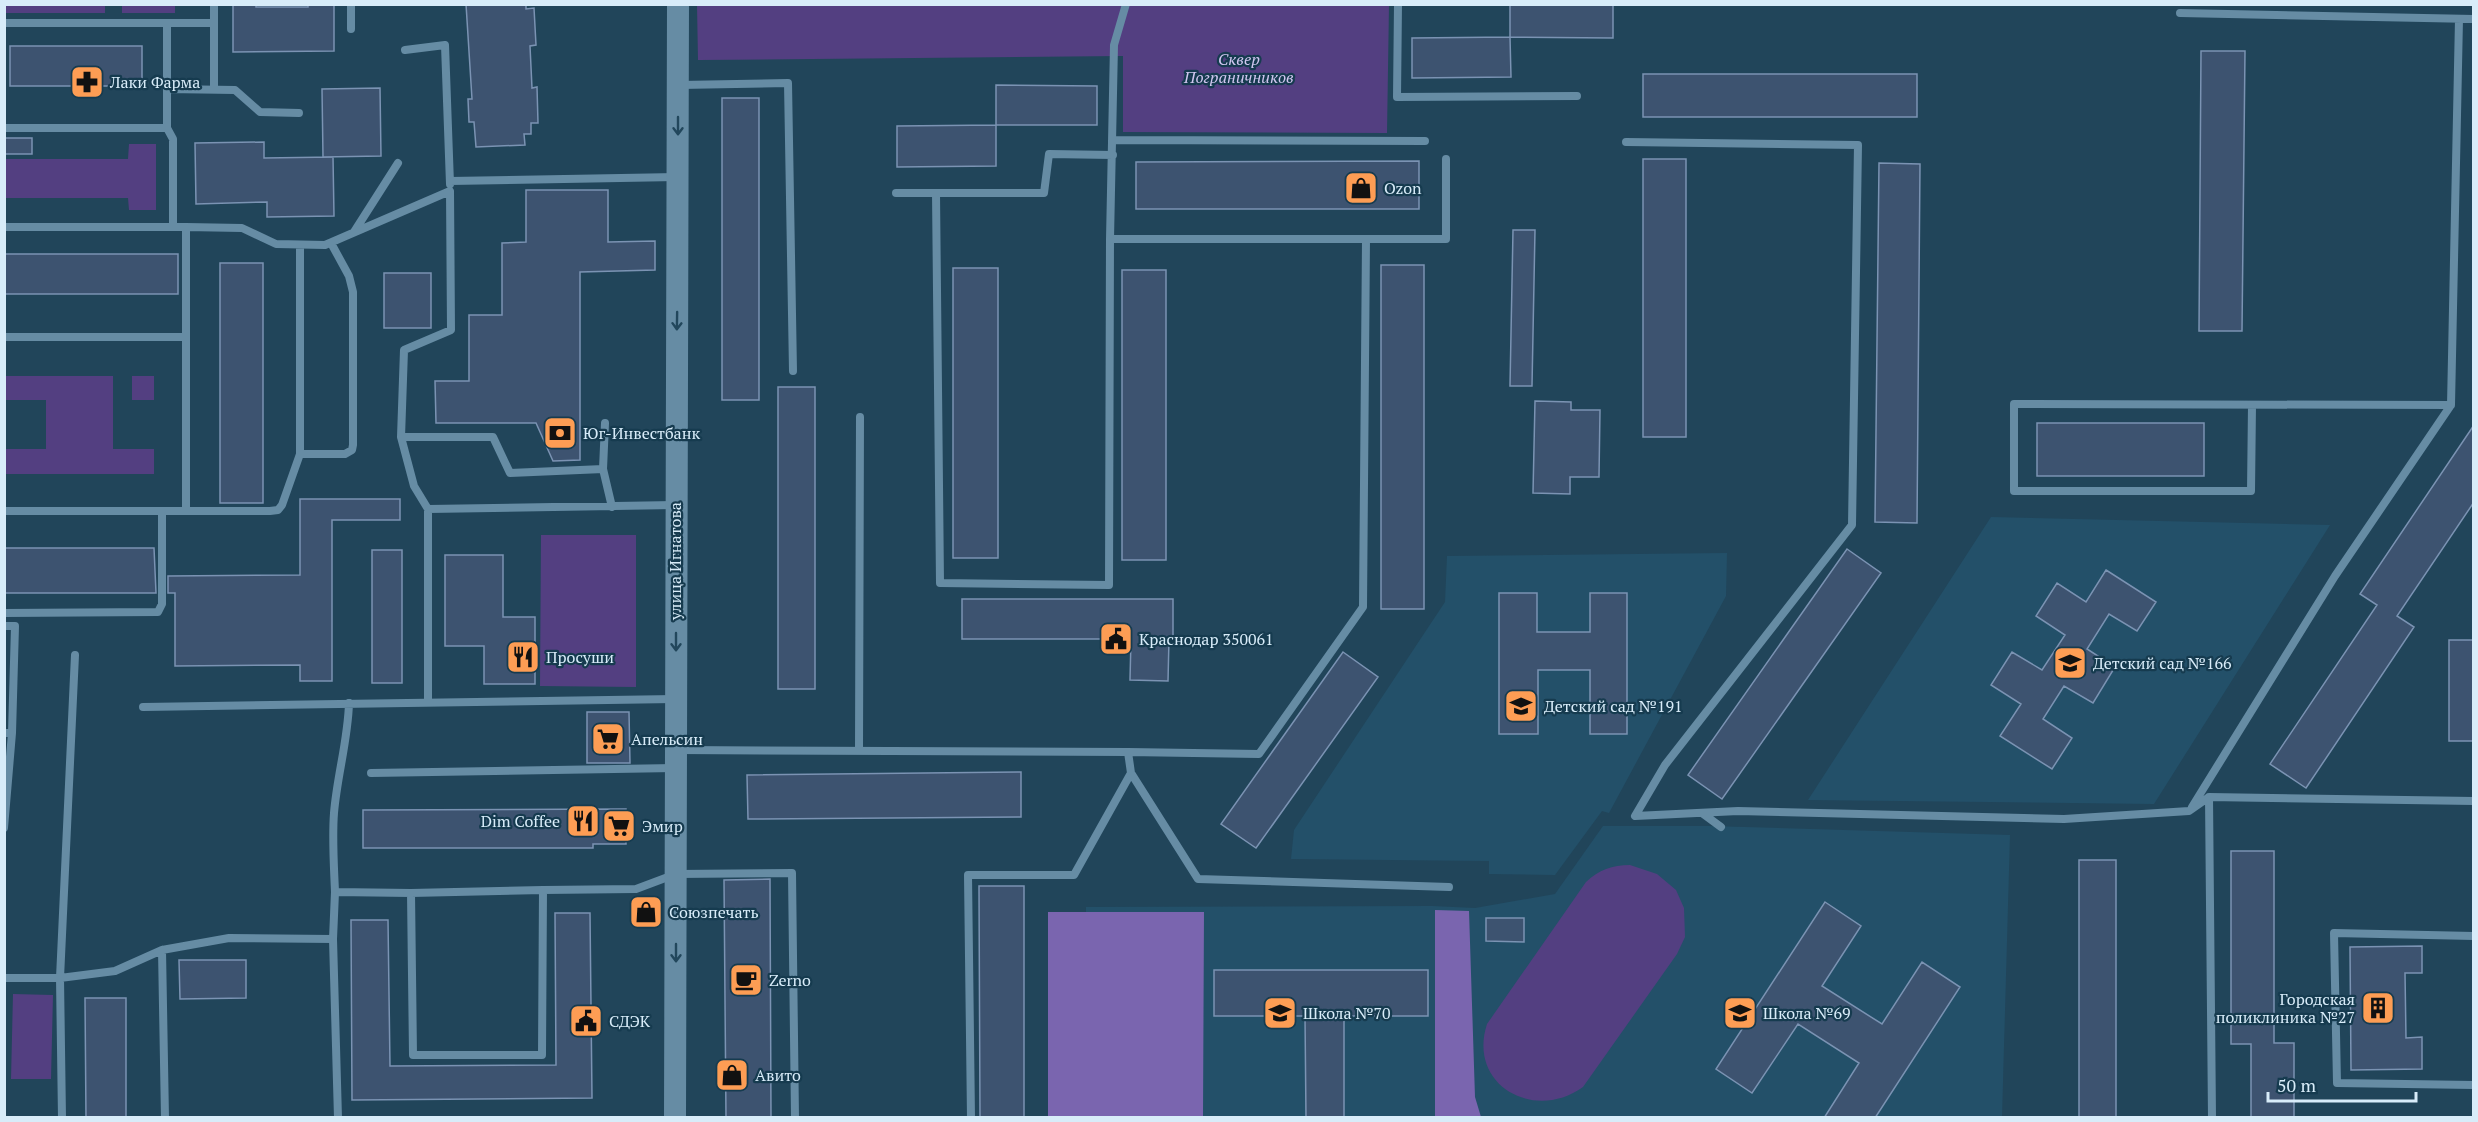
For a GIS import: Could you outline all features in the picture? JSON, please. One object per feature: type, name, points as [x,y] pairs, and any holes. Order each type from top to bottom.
[{"type":"street","name":"улица Игнатова","points":[[675,1118],[678,4]]},
{"type":"lane","points":[[214,4],[214,89]]},
{"type":"lane","points":[[351,4],[351,29]]},
{"type":"lane","points":[[936,193],[940,583],[1109,585],[1110,239],[1114,45],[1126,4]]},
{"type":"lane","points":[[1398,4],[1397,97],[1577,96]]},
{"type":"lane","points":[[2180,13],[2474,18]]},
{"type":"lane","points":[[2189,811],[2335,576],[2451,405],[2459,19]]},
{"type":"lane","points":[[4,23],[214,23]]},
{"type":"lane","points":[[167,23],[167,128],[173,139],[173,226]]},
{"type":"lane","points":[[405,50],[445,45],[450,182],[451,330],[404,350],[401,437],[414,486],[428,508],[428,701]]},
{"type":"lane","points":[[678,85],[788,83],[793,371]]},
{"type":"lane","points":[[167,89],[236,90],[260,112],[299,113]]},
{"type":"lane","points":[[4,128],[167,128]]},
{"type":"lane","points":[[1112,140],[1425,141]]},
{"type":"lane","points":[[1626,142],[1858,145],[1852,525],[1665,765],[1635,816],[1738,811],[2064,819],[2189,811],[2209,797],[2474,801]]},
{"type":"lane","points":[[896,193],[1044,193],[1049,154],[1113,155]]},
{"type":"lane","points":[[1110,239],[1446,239],[1446,159]]},
{"type":"lane","points":[[353,234],[398,163]]},
{"type":"lane","points":[[450,182],[678,177]]},
{"type":"lane","points":[[4,226],[242,228],[276,244],[300,246],[331,243],[450,191]]},
{"type":"lane","points":[[186,226],[186,512]]},
{"type":"lane","points":[[371,773],[859,750],[1258,754],[1363,607],[1366,239]]},
{"type":"lane","points":[[300,454],[345,454],[352,450],[353,445],[353,292],[349,276],[331,243]]},
{"type":"lane","points":[[4,512],[270,512],[278,510],[282,505],[300,454],[300,246]]},
{"type":"lane","points":[[4,337],[186,337]]},
{"type":"lane","points":[[2252,405],[2251,491],[2014,491],[2014,404],[2451,405]]},
{"type":"lane","points":[[859,750],[860,417]]},
{"type":"lane","points":[[605,423],[603,469],[612,507]]},
{"type":"lane","points":[[401,437],[493,437],[510,473],[603,469]]},
{"type":"lane","points":[[428,508],[675,505]]},
{"type":"lane","points":[[4,613],[158,612],[162,604],[162,512]]},
{"type":"lane","points":[[4,626],[15,626],[4,828]]},
{"type":"lane","points":[[62,1118],[60,978],[75,655]]},
{"type":"lane","points":[[142,707],[675,699]]},
{"type":"lane","points":[[338,1118],[333,939],[334,815],[349,703]]},
{"type":"lane","points":[[1128,752],[1131,773],[1198,879],[1449,887]]},
{"type":"lane","points":[[971,1118],[968,875],[1074,875],[1131,773]]},
{"type":"lane","points":[[2209,797],[2212,1118]]},
{"type":"lane","points":[[1702,813],[1721,827]]},
{"type":"lane","points":[[335,892],[636,889],[676,874],[792,873],[795,1118]]},
{"type":"lane","points":[[411,893],[413,1055],[542,1055],[543,890]]},
{"type":"lane","points":[[2474,936],[2334,933],[2337,1083],[2474,1085]]},
{"type":"lane","points":[[4,978],[60,978],[116,971],[162,950],[229,938],[333,939]]},
{"type":"lane","points":[[162,950],[165,1118]]},
{"type":"shaded area","name":"Детский сад №166","points":[[1991,517],[2330,525],[2154,804],[1808,800]]},
{"type":"shaded area","name":"Детский сад №191","points":[[1727,553],[1726,596],[1609,813],[1602,811],[1555,875],[1489,874],[1489,861],[1291,859],[1294,830],[1445,602],[1447,556]]},
{"type":"shaded area","name":"Школа №69","points":[[1603,826],[1709,826],[2010,835],[2002,1117],[1085,1118],[1086,907],[1432,906],[1475,908],[1555,894]]},
{"type":"shaded area","points":[[1435,910],[1469,911],[1475,1097],[1481,1117],[1435,1117]]},
{"type":"shaded area","points":[[1048,912],[1204,912],[1203,1117],[1048,1117]]},
{"type":"green space","points":[[4,5],[105,5],[105,13],[5,13]]},
{"type":"green space","points":[[122,5],[175,5],[175,13],[122,13]]},
{"type":"green space","name":"Сквер Пограничников","points":[[697,5],[1389,5],[1387,133],[1123,132],[1123,56],[698,60]]},
{"type":"green space","points":[[129,144],[156,144],[156,210],[129,210],[128,198],[5,198],[5,159],[128,159]]},
{"type":"green space","points":[[6,376],[113,376],[113,449],[154,449],[154,474],[6,474],[6,449],[46,449],[46,400],[6,400]]},
{"type":"green space","points":[[132,376],[154,376],[154,400],[132,400]]},
{"type":"green space","points":[[541,535],[636,535],[636,687],[540,686]]},
{"type":"green space","points":[[1630,865],[1657,874],[1676,890],[1684,908],[1685,937],[1677,954],[1583,1087],[1564,1097],[1545,1101],[1526,1099],[1510,1092],[1496,1080],[1487,1065],[1483,1046],[1487,1024],[1586,882],[1606,869]]},
{"type":"green space","points":[[13,994],[53,995],[51,1079],[11,1079]]},
{"type":"building","points":[[233,4],[256,4],[256,7],[308,7],[308,4],[334,4],[334,51],[233,52]]},
{"type":"building","points":[[466,4],[526,4],[526,9],[534,8],[536,45],[530,46],[532,88],[537,87],[538,123],[531,123],[531,134],[524,134],[525,145],[476,147],[474,122],[469,122],[468,99],[472,99]]},
{"type":"building","points":[[1510,4],[1613,4],[1613,38],[1510,37]]},
{"type":"building","points":[[1510,37],[1511,77],[1412,78],[1412,38]]},
{"type":"building","points":[[10,46],[142,46],[142,86],[10,86]]},
{"type":"building","points":[[2201,51],[2245,51],[2242,331],[2199,331]]},
{"type":"building","points":[[1643,74],[1917,74],[1917,117],[1643,117]]},
{"type":"building","points":[[996,85],[1097,86],[1097,125],[996,125]]},
{"type":"building","points":[[380,88],[381,156],[323,157],[322,89]]},
{"type":"building","points":[[722,98],[759,98],[759,400],[722,400]]},
{"type":"building","points":[[996,125],[996,166],[897,167],[897,126]]},
{"type":"building","points":[[4,138],[32,138],[32,154],[4,154]]},
{"type":"building","points":[[264,142],[264,158],[333,157],[334,216],[267,217],[267,202],[196,204],[195,143]]},
{"type":"building","points":[[1643,159],[1686,159],[1686,437],[1643,437]]},
{"type":"building","points":[[1419,161],[1419,209],[1136,209],[1136,162]]},
{"type":"building","points":[[1879,163],[1920,164],[1917,523],[1875,522]]},
{"type":"building","points":[[526,190],[608,190],[608,242],[655,241],[655,270],[580,272],[580,460],[553,461],[536,423],[436,423],[435,381],[469,381],[469,315],[502,315],[502,243],[526,242]]},
{"type":"building","points":[[1513,230],[1535,230],[1532,386],[1510,386]]},
{"type":"building","points":[[4,254],[178,254],[178,294],[4,294]]},
{"type":"building","points":[[220,263],[263,263],[263,503],[220,503]]},
{"type":"building","points":[[1381,265],[1424,265],[1424,609],[1381,609]]},
{"type":"building","points":[[953,268],[998,268],[998,558],[953,558]]},
{"type":"building","points":[[1122,270],[1166,270],[1166,560],[1122,560]]},
{"type":"building","points":[[384,273],[431,273],[431,328],[384,328]]},
{"type":"building","points":[[778,387],[815,387],[815,689],[778,689]]},
{"type":"building","points":[[1535,401],[1571,402],[1571,410],[1600,410],[1599,477],[1570,477],[1570,494],[1533,493]]},
{"type":"building","points":[[2037,423],[2204,423],[2204,476],[2037,476]]},
{"type":"building","points":[[2474,425],[2474,502],[2397,616],[2414,627],[2306,788],[2270,764],[2377,605],[2360,594]]},
{"type":"building","points":[[300,499],[400,499],[400,520],[332,520],[332,681],[300,681],[300,665],[175,666],[175,593],[168,593],[168,576],[300,575]]},
{"type":"building","points":[[4,548],[154,548],[156,593],[4,593]]},
{"type":"building","points":[[1847,549],[1881,573],[1722,799],[1688,775]]},
{"type":"building","points":[[372,550],[402,550],[402,683],[372,683]]},
{"type":"building","points":[[445,555],[503,555],[503,617],[535,617],[535,684],[484,684],[484,646],[445,646]]},
{"type":"building","points":[[2106,570],[2156,602],[2137,631],[2109,614],[2087,649],[2115,667],[2093,703],[2064,686],[2043,719],[2072,738],[2052,769],[2000,736],[2021,704],[1991,685],[2012,652],[2042,670],[2065,635],[2036,616],[2057,583],[2086,602]]},
{"type":"building","points":[[1499,593],[1537,593],[1537,632],[1590,632],[1590,593],[1627,593],[1627,734],[1590,734],[1590,670],[1538,670],[1538,734],[1499,734]]},
{"type":"building","points":[[962,599],[1173,599],[1173,639],[1169,639],[1168,681],[1130,680],[1131,639],[962,639]]},
{"type":"building","points":[[2449,640],[2474,640],[2474,741],[2449,741]]},
{"type":"building","points":[[1343,652],[1378,677],[1256,848],[1221,824]]},
{"type":"building","name":"Апельсин","points":[[587,712],[629,712],[630,763],[587,763]]},
{"type":"building","points":[[1021,772],[1021,817],[748,819],[747,775]]},
{"type":"building","points":[[626,809],[626,844],[593,844],[593,848],[363,848],[363,810]]},
{"type":"building","points":[[2231,851],[2274,851],[2274,1043],[2294,1043],[2294,1118],[2251,1118],[2251,1044],[2231,1044]]},
{"type":"building","points":[[2079,860],[2116,860],[2116,1118],[2079,1118]]},
{"type":"building","points":[[770,879],[771,1118],[726,1118],[724,880]]},
{"type":"building","points":[[979,886],[1024,886],[1024,1118],[980,1118]]},
{"type":"building","points":[[1825,902],[1861,926],[1822,986],[1882,1024],[1922,962],[1960,987],[1875,1118],[1824,1118],[1859,1063],[1798,1024],[1752,1093],[1716,1069]]},
{"type":"building","name":"Союзпечать","points":[[635,904],[657,904],[657,921],[635,921]]},
{"type":"building","points":[[555,913],[590,913],[592,1098],[352,1100],[351,920],[388,920],[390,1066],[556,1065]]},
{"type":"building","points":[[1486,918],[1524,918],[1524,942],[1486,941]]},
{"type":"building","name":"Городская поликлиника №27","points":[[2422,946],[2422,973],[2405,973],[2406,1038],[2422,1037],[2422,1069],[2351,1070],[2350,947]]},
{"type":"building","points":[[179,960],[246,960],[246,998],[180,999]]},
{"type":"building","points":[[1214,970],[1428,970],[1428,1016],[1344,1016],[1344,1118],[1306,1118],[1305,1016],[1214,1016]]},
{"type":"building","points":[[85,998],[126,998],[126,1118],[86,1118]]},
{"type":"place","name":"Лаки Фарма","points":[[87,82]]},
{"type":"place","name":"Ozon","points":[[1361,188]]},
{"type":"place","name":"Юг-Инвестбанк","points":[[560,433]]},
{"type":"place","name":"Краснодар 350061","points":[[1116,639]]},
{"type":"place","name":"Просуши","points":[[523,657]]},
{"type":"place","name":"Детский сад №166","points":[[2070,663]]},
{"type":"place","name":"Детский сад №191","points":[[1521,706]]},
{"type":"place","name":"Апельсин","points":[[608,739]]},
{"type":"place","name":"Dim Coffee","points":[[583,821]]},
{"type":"place","name":"Эмир","points":[[619,826]]},
{"type":"place","name":"Союзпечать","points":[[646,912]]},
{"type":"place","name":"Zerno","points":[[746,980]]},
{"type":"place","name":"Городская поликлиника №27","points":[[2378,1008]]},
{"type":"place","name":"Школа №70","points":[[1280,1013]]},
{"type":"place","name":"Школа №69","points":[[1740,1013]]},
{"type":"place","name":"СДЭК","points":[[586,1021]]},
{"type":"place","name":"Авито","points":[[732,1075]]}]
